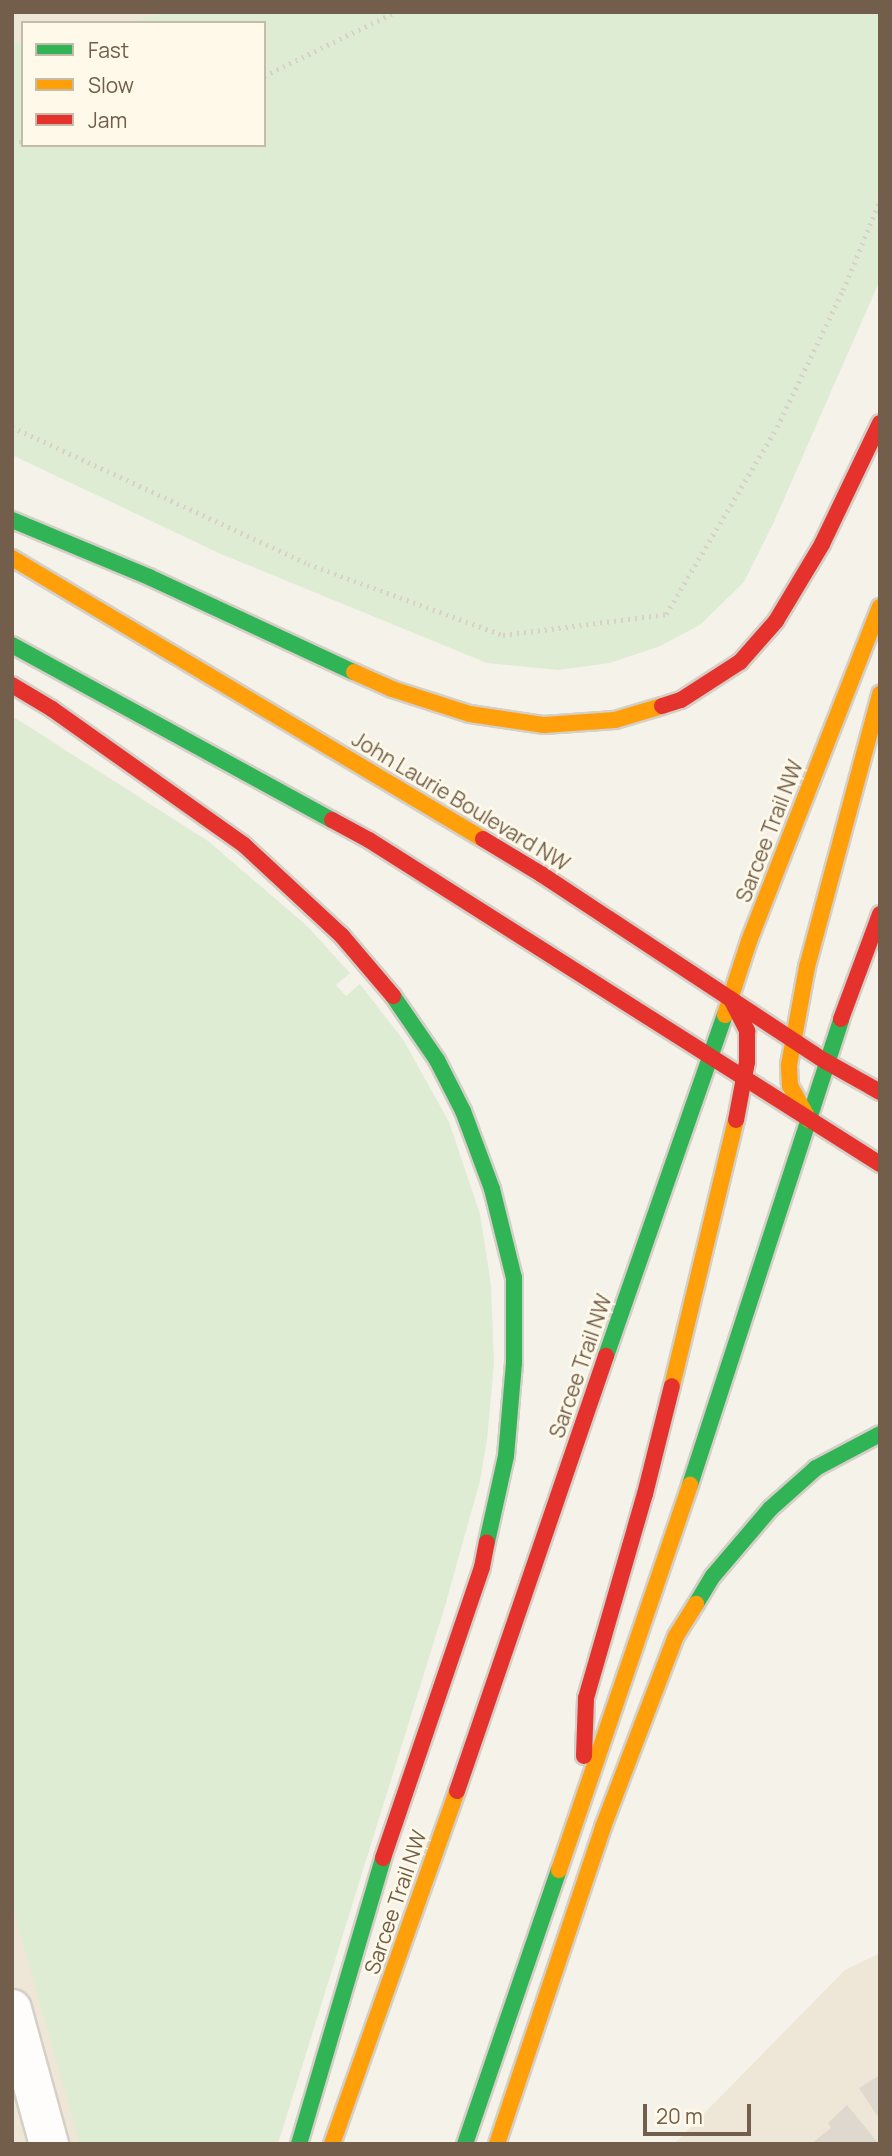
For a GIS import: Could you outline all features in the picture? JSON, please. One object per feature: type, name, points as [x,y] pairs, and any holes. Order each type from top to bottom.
[{"type":"main road","points":[[12,520],[161,583],[391,689],[470,714],[544,725],[615,720],[681,700],[740,662],[776,621],[822,544],[880,423]]},
{"type":"main road","name":"John Laurie Boulevard NW","points":[[12,558],[541,874],[825,1061],[880,1092]]},
{"type":"main road","name":"Sarcee Trail NW","points":[[332,2144],[520,1611],[666,1178],[712,1057],[749,941],[880,607]]},
{"type":"main road","points":[[12,645],[369,840],[880,1164]]},
{"type":"main road","points":[[12,685],[52,709],[244,845],[342,936],[406,1012],[437,1060],[463,1111],[492,1189],[514,1278],[514,1363],[506,1456],[482,1567],[387,1846],[299,2144]]},
{"type":"main road","points":[[809,1120],[790,1086],[789,1065],[807,967],[880,694]]},
{"type":"main road","points":[[465,2144],[711,1423],[809,1120],[825,1061],[880,914]]},
{"type":"main road","points":[[583,1796],[586,1698],[645,1494],[730,1151],[747,1062],[747,1031],[731,999]]},
{"type":"main road","points":[[497,2144],[603,1827],[676,1636],[713,1577],[771,1509],[816,1468],[880,1434]]},
{"type":"street","points":[[12,2009],[49,2144]]},
{"type":"path","points":[[266,75],[395,12]]},
{"type":"path","points":[[12,427],[308,564],[503,635],[666,614],[776,427],[843,290],[880,200]]},
{"type":"shaded area","points":[[12,12],[168,12],[132,21],[21,21],[21,43],[12,42]]},
{"type":"shaded area","points":[[12,1851],[94,2144],[12,2144]]},
{"type":"shaded area","points":[[880,1953],[880,2144],[674,2144],[845,1970]]},
{"type":"green space","points":[[168,12],[880,12],[880,280],[773,524],[744,582],[700,625],[658,647],[610,663],[558,670],[487,663],[221,554],[12,455],[12,42],[21,43],[21,147],[266,147],[266,21],[132,21]]},
{"type":"green space","points":[[12,716],[208,841],[306,925],[350,973],[336,985],[346,996],[360,984],[404,1041],[449,1122],[480,1214],[491,1285],[494,1363],[487,1440],[480,1481],[445,1606],[278,2144],[80,2144],[12,1904]]},
{"type":"building","points":[[880,2075],[880,2120],[859,2088]]},
{"type":"building","points":[[847,2105],[879,2144],[811,2144],[831,2128],[828,2123]]},
{"type":"traffic: fast","points":[[12,520],[149,577],[354,672]]},
{"type":"traffic: fast","points":[[12,645],[332,820]]},
{"type":"traffic: fast","points":[[393,996],[437,1060],[463,1111],[492,1189],[514,1278],[514,1363],[506,1456],[487,1542]]},
{"type":"traffic: fast","points":[[606,1356],[725,1015]]},
{"type":"traffic: fast","points":[[690,1485],[841,1019]]},
{"type":"traffic: fast","points":[[696,1604],[713,1576],[770,1509],[816,1468],[880,1434]]},
{"type":"traffic: fast","points":[[299,2144],[383,1858]]},
{"type":"traffic: fast","points":[[465,2144],[559,1870]]},
{"type":"traffic: slow","points":[[12,558],[483,839]]},
{"type":"traffic: slow","points":[[725,1015],[749,941],[880,607]]},
{"type":"traffic: slow","points":[[354,672],[392,689],[470,714],[544,725],[615,720],[662,706]]},
{"type":"traffic: slow","points":[[809,1120],[790,1086],[789,1065],[807,967],[880,694]]},
{"type":"traffic: slow","points":[[672,1386],[736,1120]]},
{"type":"traffic: slow","points":[[559,1870],[690,1485]]},
{"type":"traffic: slow","points":[[497,2144],[603,1827],[676,1636],[696,1604]]},
{"type":"traffic: slow","points":[[332,2144],[457,1791]]},
{"type":"traffic: jam","points":[[662,706],[681,700],[740,662],[776,621],[822,544],[880,423]]},
{"type":"traffic: jam","points":[[12,685],[52,709],[244,845],[342,936],[393,996]]},
{"type":"traffic: jam","points":[[332,820],[369,840],[880,1164]]},
{"type":"traffic: jam","points":[[483,839],[541,874],[825,1061],[880,1092]]},
{"type":"traffic: jam","points":[[841,1019],[880,914]]},
{"type":"traffic: jam","points":[[731,999],[747,1031],[747,1062],[736,1120]]},
{"type":"traffic: jam","points":[[457,1791],[606,1356]]},
{"type":"traffic: jam","points":[[584,1756],[586,1698],[645,1494],[672,1386]]},
{"type":"traffic: jam","points":[[383,1858],[482,1567],[487,1542]]}]
